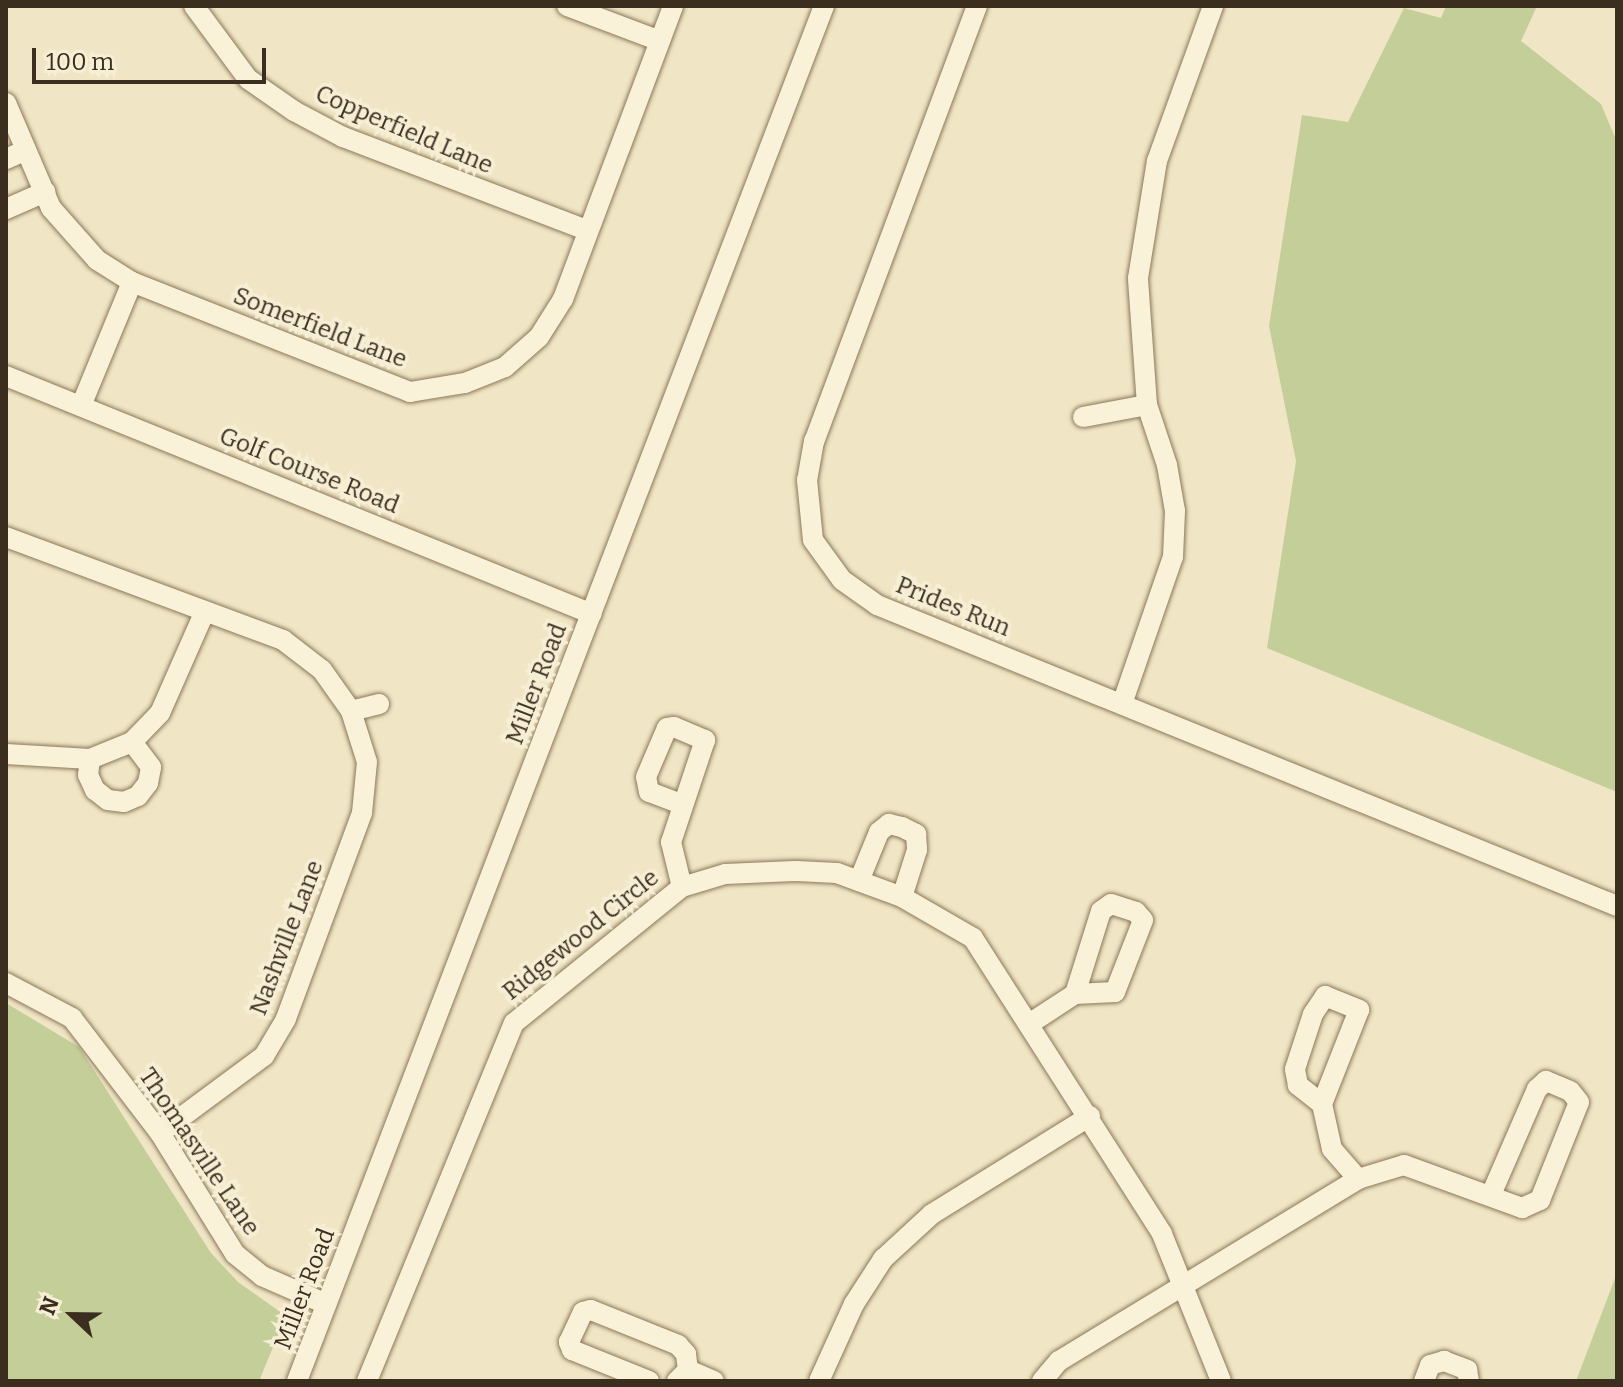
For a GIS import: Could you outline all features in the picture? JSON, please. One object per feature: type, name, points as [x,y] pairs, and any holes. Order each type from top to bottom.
[{"type":"street","name":"Copperfield Lane","points":[[194,6],[248,79],[294,111],[343,137],[586,230]]},
{"type":"street","points":[[567,6],[660,41]]},
{"type":"street","name":"Somerfield Lane","points":[[6,103],[45,192],[71,236],[132,282],[410,392],[465,383],[505,367],[539,337],[563,299],[586,230],[673,6]]},
{"type":"street","name":"Miller Road","points":[[297,1381],[824,6]]},
{"type":"street","name":"Prides Run","points":[[977,6],[814,441],[807,480],[813,540],[842,580],[877,605],[1617,906]]},
{"type":"street","points":[[1122,704],[1173,557],[1175,511],[1167,465],[1147,405],[1138,278],[1152,187],[1174,105],[1213,6]]},
{"type":"street","points":[[6,159],[26,150]]},
{"type":"street","points":[[6,209],[45,192]]},
{"type":"street","points":[[81,406],[132,282]]},
{"type":"street","name":"Golf Course Road","points":[[6,376],[592,614]]},
{"type":"street","points":[[1083,417],[1147,405]]},
{"type":"street","name":"Nashville Lane","points":[[6,537],[283,640],[322,670],[351,711],[367,762],[362,813],[286,1019],[264,1056],[160,1133]]},
{"type":"street","points":[[6,754],[90,759],[132,742],[160,713],[205,611]]},
{"type":"street","points":[[351,711],[379,704]]},
{"type":"street","points":[[90,759],[88,775],[95,790],[124,802],[148,783],[151,767],[132,742]]},
{"type":"street","points":[[681,804],[671,842],[682,887]]},
{"type":"street","points":[[859,881],[879,832],[889,824],[902,827],[916,834],[917,850],[902,897]]},
{"type":"street","name":"Ridgewood Circle","points":[[367,1381],[514,1023],[682,887],[725,874],[773,871],[837,873],[902,897],[973,938],[1090,1116],[1162,1234],[1186,1286],[1221,1381]]},
{"type":"street","points":[[1029,1024],[1075,994],[1115,992],[1143,920],[1136,912],[1111,904],[1101,911],[1075,994]]},
{"type":"street","name":"Thomasville Lane","points":[[6,983],[72,1018],[160,1133],[235,1254],[262,1276],[326,1304]]},
{"type":"street","points":[[1322,1104],[1298,1085],[1295,1069],[1313,1014],[1325,996],[1359,1010],[1322,1104],[1332,1149],[1358,1179]]},
{"type":"street","points":[[1042,1381],[1059,1361],[1358,1179],[1404,1165],[1522,1208],[1540,1200],[1579,1102],[1570,1091],[1546,1081],[1537,1089],[1491,1195]]},
{"type":"street","points":[[819,1381],[854,1304],[883,1259],[932,1214],[1090,1116]]},
{"type":"street","points":[[649,1381],[572,1350],[569,1342],[583,1312],[591,1310],[678,1345],[686,1354],[682,1376],[714,1381]]},
{"type":"street","points":[[1424,1381],[1430,1365],[1444,1361],[1467,1370],[1469,1381]]},
{"type":"green space","points":[[1446,6],[1537,6],[1521,41],[1601,104],[1617,142],[1617,792],[1267,648],[1296,461],[1269,326],[1302,115],[1348,122],[1404,8],[1441,18]]},
{"type":"green space","points":[[6,1003],[79,1047],[211,1253],[238,1282],[286,1316],[259,1381],[6,1381]]},
{"type":"green space","points":[[1617,1273],[1617,1381],[1576,1381]]}]
